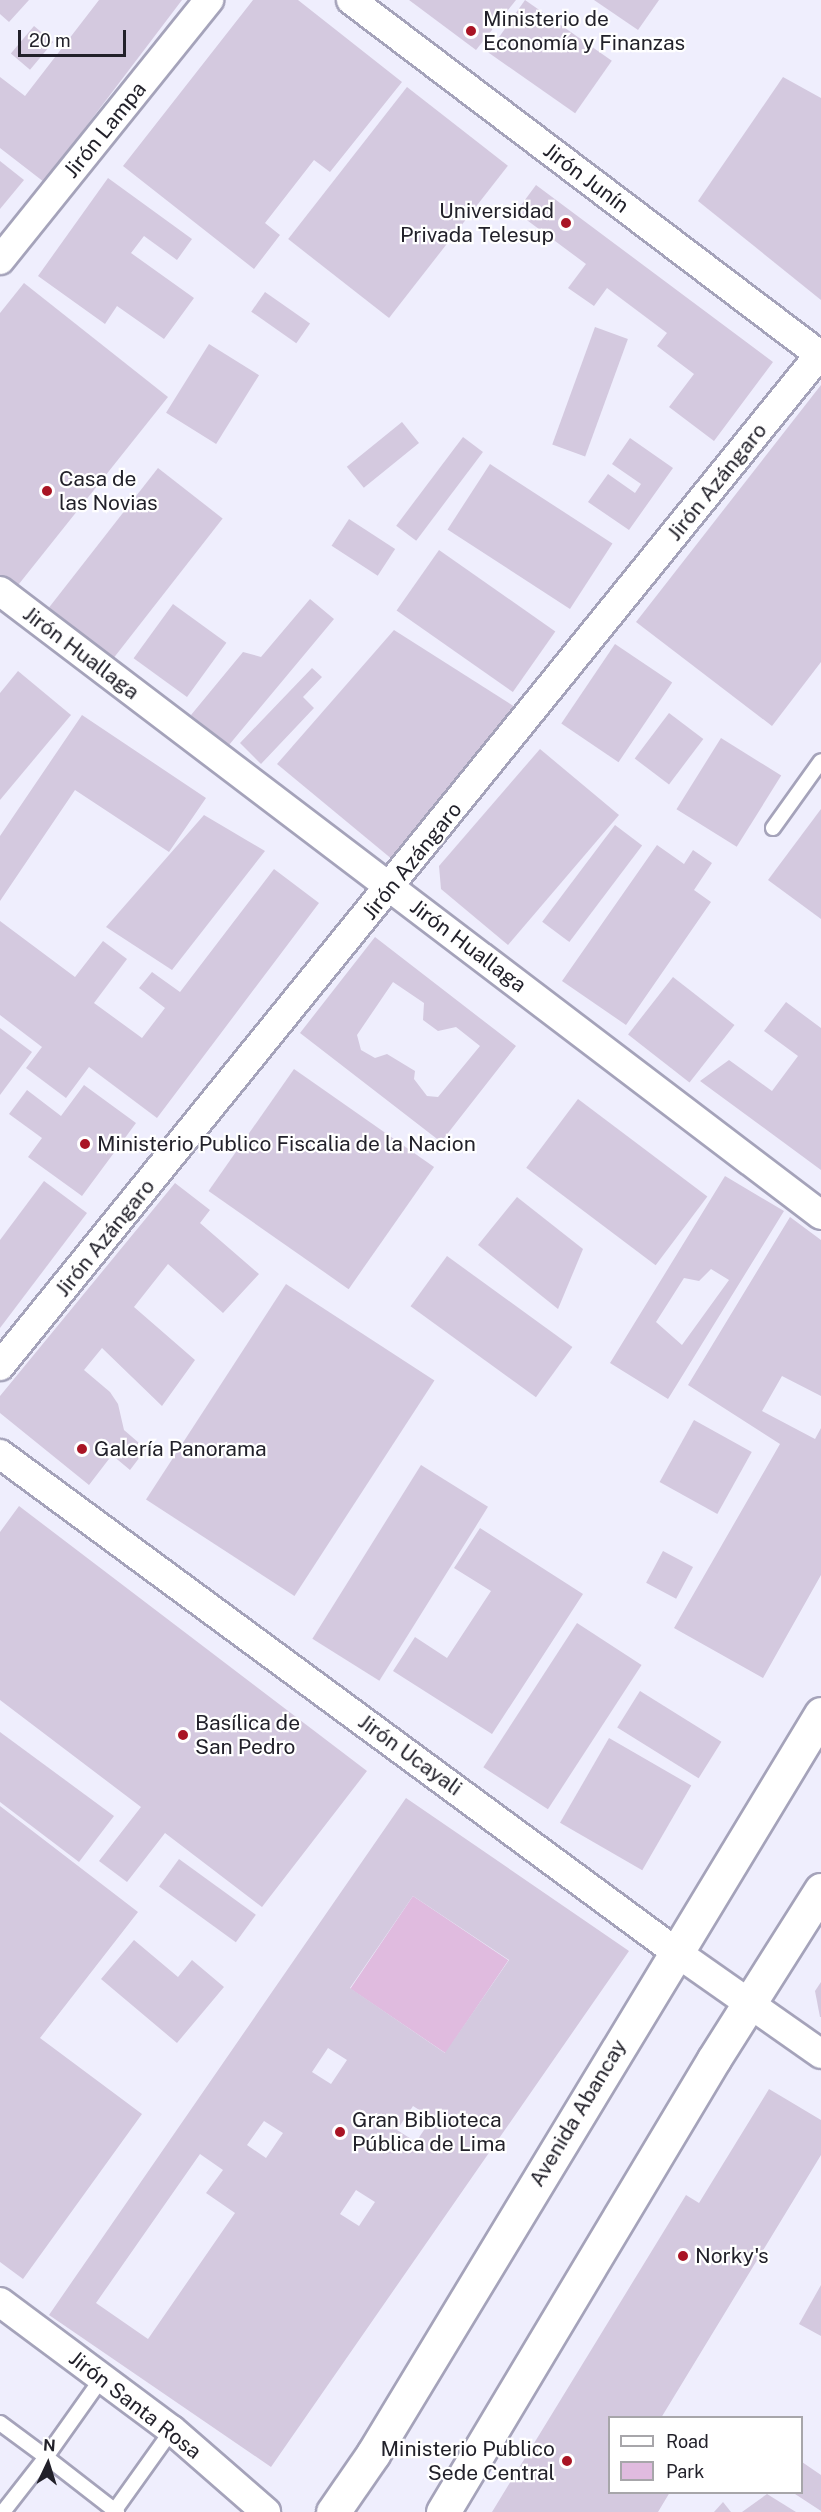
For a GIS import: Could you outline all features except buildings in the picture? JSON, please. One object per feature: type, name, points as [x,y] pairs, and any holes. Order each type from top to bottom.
[{"type":"main road","name":"Avenida Abancay","points":[[333,2512],[373,2454],[821,1713]]},
{"type":"main road","points":[[443,2512],[750,2002],[821,1890]]},
{"type":"street","name":"Jirón Lampa","points":[[0,260],[209,0]]},
{"type":"street","name":"Jirón Junín","points":[[351,0],[820,354]]},
{"type":"street","name":"Jirón Azángaro","points":[[0,1366],[391,888],[820,354]]},
{"type":"street","name":"Jirón Huallaga","points":[[0,591],[821,1215]]},
{"type":"street","name":"Jirón Ucayali","points":[[0,1455],[676,1952],[821,2054]]},
{"type":"street","name":"Jirón Santa Rosa","points":[[0,2302],[172,2430],[266,2512]]},
{"type":"lane","points":[[773,828],[821,761]]},
{"type":"lane","points":[[3,2512],[46,2457],[102,2378]]},
{"type":"lane","points":[[0,2423],[116,2511],[172,2430]]},
{"type":"green space","points":[[413,1896],[508,1960],[446,2053],[350,1989]]},
{"type":"place","name":"Ministerio de Economía y Finanzas","points":[[471,31]]},
{"type":"place","name":"Universidad Privada Telesup","points":[[566,223]]},
{"type":"place","name":"Casa de las Novias","points":[[47,491]]},
{"type":"place","name":"Ministerio Publico Fiscalia de la Nacion","points":[[85,1144]]},
{"type":"place","name":"Galería Panorama","points":[[82,1449]]},
{"type":"place","name":"Basílica de San Pedro","points":[[183,1735]]},
{"type":"place","name":"Gran Biblioteca Pública de Lima","points":[[340,2132]]},
{"type":"place","name":"Norky's","points":[[683,2256]]},
{"type":"place","name":"Ministerio Publico Sede Central","points":[[567,2461]]}]
